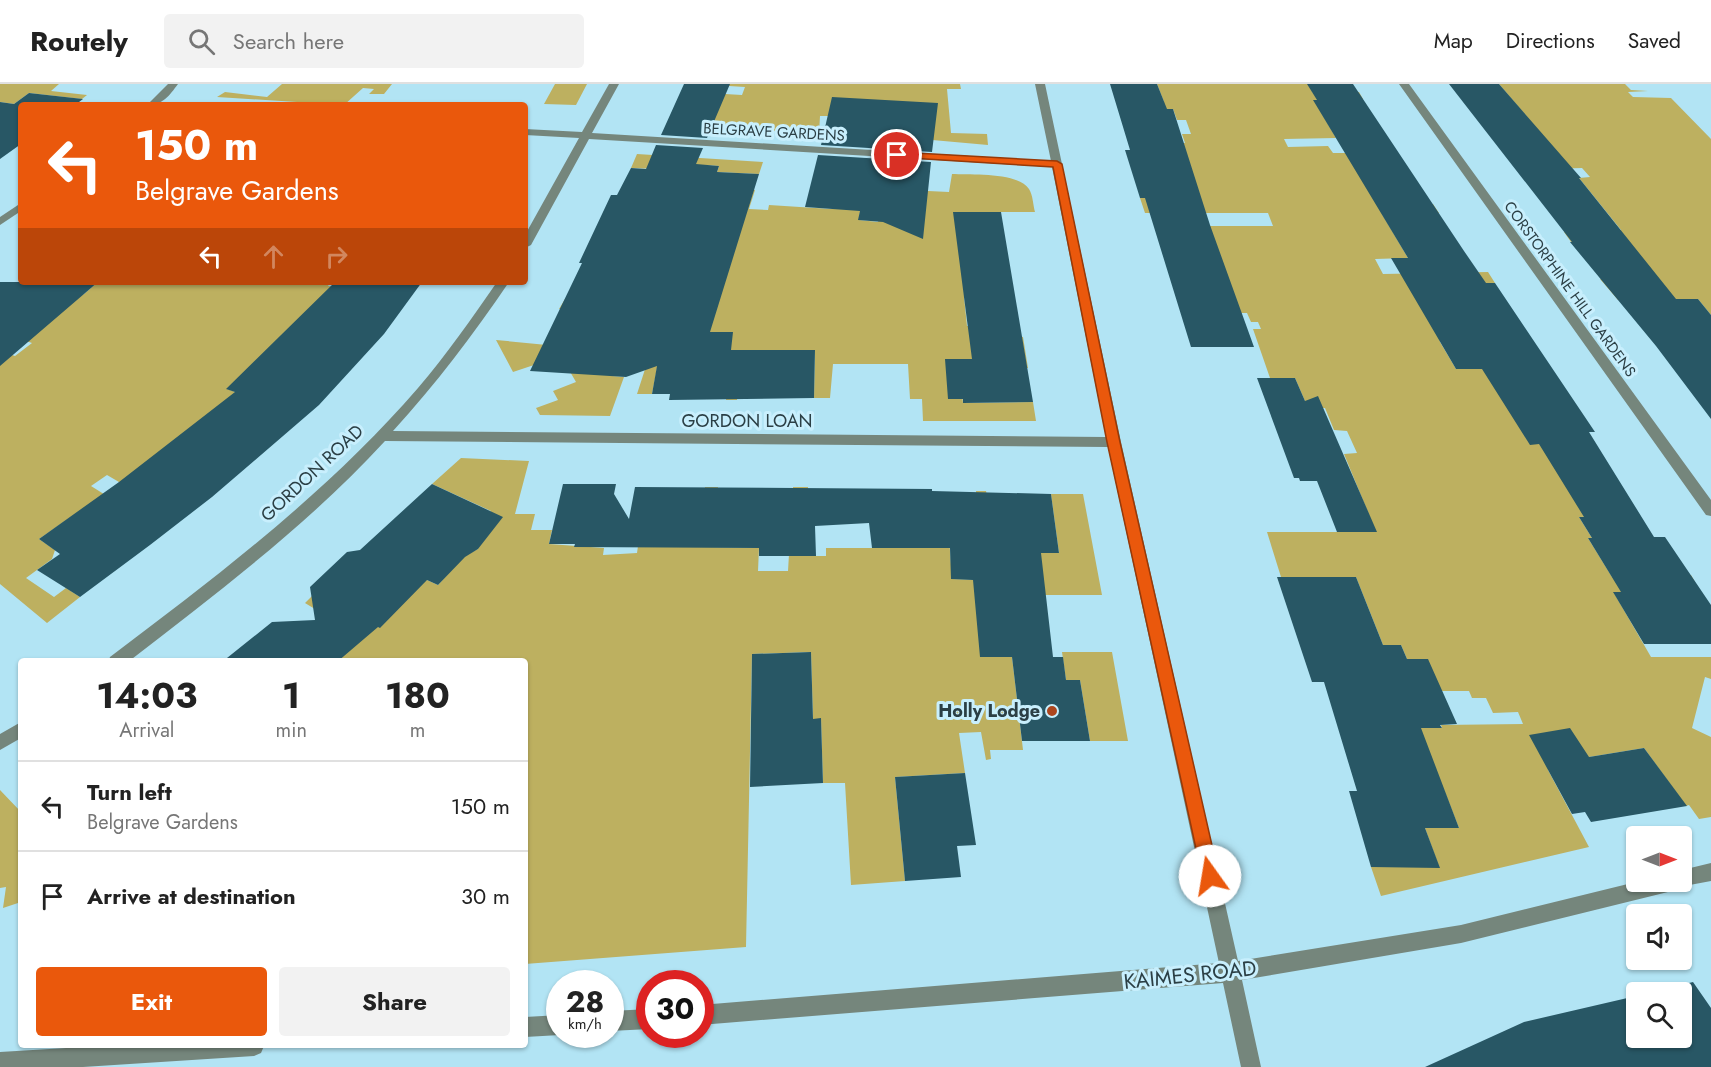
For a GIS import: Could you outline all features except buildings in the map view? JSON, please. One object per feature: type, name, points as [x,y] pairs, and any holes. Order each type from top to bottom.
[{"type":"street","points":[[156,102],[165,95],[172,84]]},
{"type":"street","points":[[528,240],[614,84]]},
{"type":"street","points":[[1040,84],[1114,442],[1251,1067]]},
{"type":"street","name":"CORSTORPHINE HILL GARDENS","points":[[1404,84],[1711,511]]},
{"type":"street","name":"BELGRAVE GARDENS","points":[[528,132],[1057,164]]},
{"type":"street","points":[[0,222],[16,214]]},
{"type":"street","name":"GORDON ROAD","points":[[121,658],[270,539],[380,436],[432,379],[468,334],[501,285]]},
{"type":"street","name":"GORDON LOAN","points":[[380,436],[1114,442]]},
{"type":"street","points":[[0,742],[18,731]]},
{"type":"street","points":[[1692,877],[1711,872]]},
{"type":"street","name":"KAIMES ROAD","points":[[714,1014],[1232,972],[1461,934],[1631,892]]},
{"type":"street","points":[[528,1027],[546,1026]]},
{"type":"street","points":[[0,1062],[222,1048]]},
{"type":"shaded area","points":[[0,84],[59,84],[51,91],[87,95],[82,99],[29,93],[14,104],[0,102]]},
{"type":"shaded area","points":[[282,84],[392,84],[384,94],[369,94],[374,89],[363,88],[347,102],[296,102],[217,97],[225,92],[267,97]]},
{"type":"shaded area","points":[[555,84],[587,84],[576,105],[544,104]]},
{"type":"shaded area","points":[[729,84],[960,84],[961,89],[947,89],[951,133],[987,134],[988,145],[910,138],[828,116],[820,116],[819,134],[666,124],[725,94],[742,95],[745,87],[729,86]]},
{"type":"shaded area","points":[[1157,84],[1308,84],[1313,93],[1359,92],[1363,99],[1314,100],[1336,138],[1284,139],[1288,147],[1328,146],[1333,153],[1346,153],[1379,205],[1433,204],[1439,213],[1382,214],[1408,258],[1375,259],[1383,274],[1488,272],[1495,283],[1434,284],[1440,342],[1456,369],[1484,369],[1530,444],[1552,444],[1639,515],[1579,517],[1592,538],[1588,538],[1612,577],[1691,575],[1695,582],[1695,592],[1614,593],[1651,657],[1711,657],[1711,679],[1705,677],[1692,728],[1711,737],[1711,817],[1699,819],[1689,805],[1686,806],[1644,748],[1589,757],[1548,770],[1589,847],[1381,896],[1371,867],[1439,867],[1425,828],[1459,828],[1444,790],[1412,728],[1442,728],[1441,725],[1523,724],[1518,712],[1493,713],[1486,698],[1472,698],[1469,691],[1397,691],[1407,659],[1401,645],[1383,645],[1356,577],[1281,577],[1267,532],[1376,532],[1344,454],[1357,453],[1347,431],[1334,430],[1325,408],[1308,408],[1295,378],[1270,378],[1253,329],[1261,329],[1258,322],[1251,322],[1247,313],[1212,313],[1201,226],[1273,226],[1268,213],[1145,213],[1140,198],[1152,198],[1156,143],[1185,143],[1182,134],[1191,134],[1186,120],[1177,120],[1173,109],[1145,109],[1164,102]]},
{"type":"shaded area","points":[[1499,84],[1625,84],[1631,90],[1648,91],[1628,92],[1633,97],[1671,98],[1711,139],[1711,315],[1698,299],[1618,300],[1600,279],[1652,278],[1622,241],[1571,242],[1564,232],[1621,230],[1579,178],[1590,177],[1582,168],[1518,170],[1528,118]]},
{"type":"shaded area","points":[[637,154],[763,162],[759,174],[717,172],[719,166],[631,168]]},
{"type":"shaded area","points":[[952,174],[1005,177],[1023,184],[1031,194],[1035,212],[963,212],[964,297],[967,326],[979,326],[1023,337],[1028,368],[971,368],[961,382],[963,403],[1033,402],[1036,421],[923,421],[922,399],[910,399],[908,364],[833,364],[830,398],[814,398],[815,350],[769,350],[768,359],[742,355],[737,400],[726,400],[732,332],[704,332],[673,368],[657,368],[652,394],[637,394],[649,357],[612,376],[624,377],[610,416],[540,415],[536,408],[558,400],[553,391],[576,382],[561,356],[513,372],[496,340],[547,345],[624,315],[559,309],[565,299],[704,187],[755,190],[749,209],[768,210],[769,205],[831,209],[861,204],[859,220],[878,222],[880,212],[928,191],[949,192]]},
{"type":"shaded area","points":[[94,285],[329,285],[345,288],[227,389],[255,399],[131,489],[107,475],[91,486],[115,501],[78,512],[39,539],[55,550],[52,559],[26,578],[54,597],[66,588],[80,597],[47,623],[0,584],[0,351],[15,356],[32,343],[0,332],[84,294]]},
{"type":"shaded area","points":[[461,458],[529,461],[515,514],[535,514],[531,530],[552,530],[549,544],[604,548],[603,555],[637,553],[638,546],[698,546],[705,487],[718,487],[711,547],[759,548],[758,571],[788,571],[793,487],[808,487],[805,556],[826,556],[826,548],[885,548],[949,537],[952,579],[982,580],[976,491],[986,491],[1000,552],[1059,553],[1051,494],[1083,494],[1102,595],[991,595],[1012,657],[1023,750],[990,750],[991,759],[986,760],[981,732],[959,733],[965,773],[895,777],[905,881],[851,885],[845,783],[823,783],[821,719],[813,719],[811,652],[752,654],[746,947],[528,964],[528,658],[338,658],[343,626],[305,603],[312,596],[427,580],[438,585],[464,556],[478,549],[491,511],[432,484]]},
{"type":"shaded area","points":[[1062,652],[1112,652],[1128,741],[1090,741],[1080,680],[1066,680]]},
{"type":"shaded area","points":[[0,790],[18,809],[18,903],[3,908],[6,887],[0,888]]},
{"type":"place","name":"Holly Lodge","points":[[1052,711]]},
{"type":"route","points":[[897,155],[1057,164],[1114,442],[1210,876]]}]
